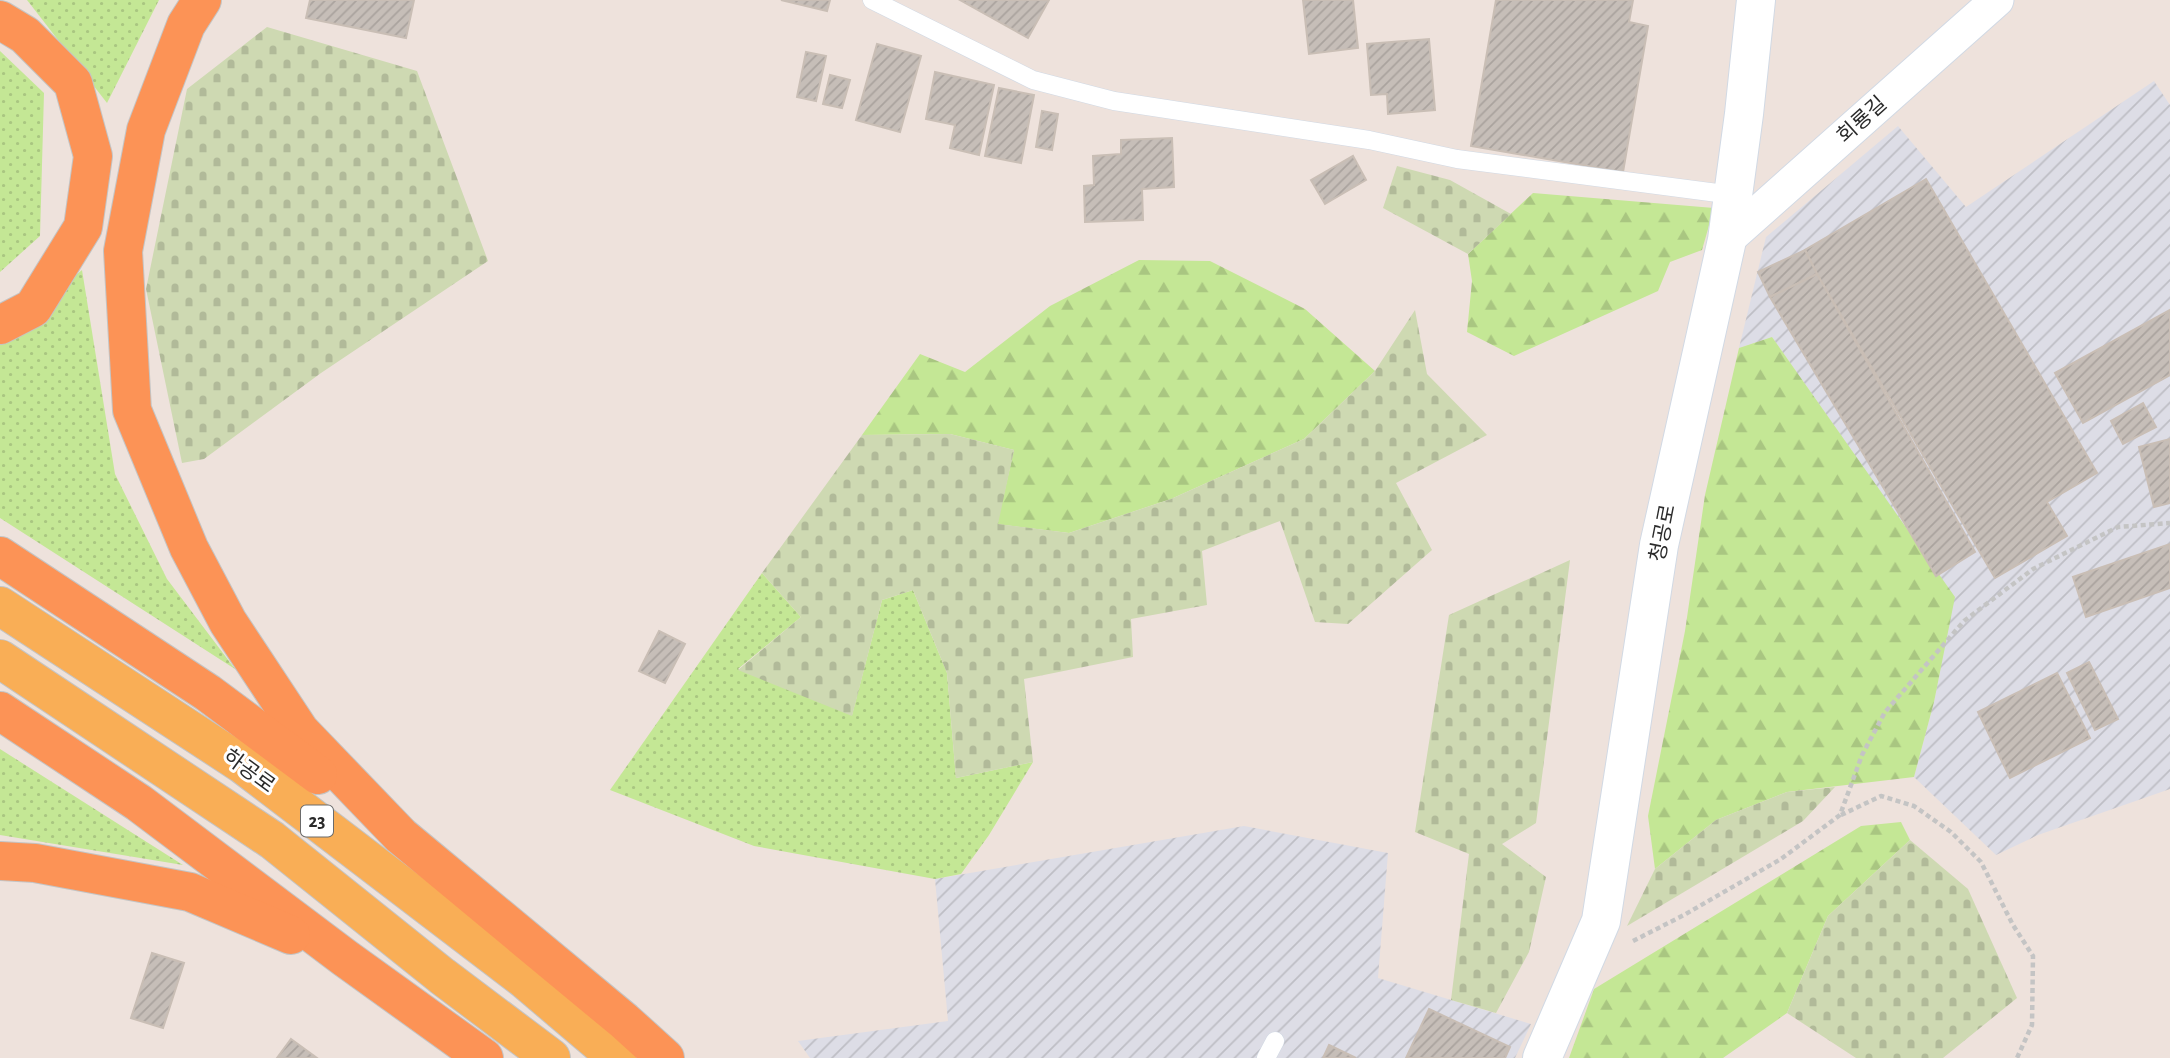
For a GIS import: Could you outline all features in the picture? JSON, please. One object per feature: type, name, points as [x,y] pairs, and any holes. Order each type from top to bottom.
[{"type":"highway","points":[[202,0],[186,25],[146,130],[123,251],[132,410],[189,548],[228,622],[300,731],[401,836]]},
{"type":"highway","points":[[0,20],[25,35],[73,83],[93,156],[83,227],[33,308],[0,325]]},
{"type":"highway","points":[[0,556],[208,692],[401,836],[665,1058]]},
{"type":"highway","points":[[0,711],[139,803],[345,958],[484,1058]]},
{"type":"highway","points":[[0,861],[35,863],[190,892],[345,958]]},
{"type":"main road","name":"하공로","points":[[0,606],[242,764],[524,979],[617,1058]]},
{"type":"main road","name":"하공로","points":[[0,659],[272,840],[442,976],[551,1058]]},
{"type":"street","name":"청공로","points":[[1542,1058],[1601,921],[1659,545],[1727,240],[1756,0]]},
{"type":"street","name":"회룡길","points":[[1727,240],[1997,0]]},
{"type":"lane","points":[[872,0],[1033,80],[1114,101],[1369,140],[1457,159],[1732,195]]},
{"type":"lane","points":[[1266,1058],[1275,1041]]},
{"type":"path","points":[[1840,815],[1862,755],[1885,712],[1964,621],[2033,569],[2118,527],[2170,523]]},
{"type":"path","points":[[1630,943],[1781,859],[1840,815],[1881,796],[1914,806],[1951,832],[1981,862],[2013,925],[2033,956],[2032,1025],[2017,1058]]},
{"type":"shaded area","points":[[2154,81],[2170,105],[2170,789],[2038,835],[1996,855],[1914,777],[1934,702],[1954,597],[1772,337],[1739,348],[1766,237],[1898,126],[1966,207]]},
{"type":"shaded area","points":[[1244,826],[1388,853],[1378,978],[1531,1024],[1515,1058],[810,1058],[798,1041],[948,1021],[935,879]]},
{"type":"green space","points":[[27,0],[159,0],[107,103]]},
{"type":"green space","points":[[267,27],[417,71],[488,261],[321,373],[204,459],[182,463],[146,289],[187,89]]},
{"type":"green space","points":[[0,51],[44,93],[40,236],[0,272]]},
{"type":"green space","points":[[1397,166],[1450,180],[1511,214],[1468,254],[1383,208]]},
{"type":"green space","points":[[1533,193],[1714,208],[1702,250],[1670,262],[1658,291],[1514,356],[1467,332],[1472,281],[1468,254]]},
{"type":"green space","points":[[1139,260],[1210,261],[1305,309],[1375,371],[1304,439],[1171,499],[1069,533],[997,524],[1014,450],[950,434],[862,435],[920,354],[965,372],[1050,306]]},
{"type":"green space","points":[[82,270],[115,474],[167,579],[235,669],[0,518],[0,339]]},
{"type":"green space","points":[[1415,310],[1427,374],[1487,435],[1396,483],[1432,550],[1348,624],[1315,622],[1280,521],[1202,551],[1207,605],[1131,619],[1133,657],[1024,679],[1033,762],[956,778],[947,673],[913,590],[882,600],[852,716],[738,670],[801,617],[762,573],[862,435],[950,434],[1014,450],[998,524],[1069,533],[1171,499],[1304,439],[1375,371]]},
{"type":"green space","points":[[1772,337],[1955,597],[1934,702],[1914,777],[1787,792],[1716,820],[1655,869],[1648,816],[1685,631],[1705,495],[1739,348]]},
{"type":"green space","points":[[1570,560],[1536,823],[1502,844],[1546,877],[1529,952],[1496,1013],[1451,1000],[1469,854],[1415,832],[1449,615]]},
{"type":"green space","points":[[762,573],[801,617],[738,669],[852,715],[882,600],[913,590],[947,673],[956,778],[1033,762],[989,835],[961,874],[935,879],[754,846],[610,790]]},
{"type":"green space","points":[[0,749],[183,865],[0,835]]},
{"type":"green space","points":[[1835,787],[1803,821],[1627,926],[1655,869],[1716,820],[1787,792]]},
{"type":"green space","points":[[1901,822],[1910,840],[1828,916],[1787,1013],[1723,1058],[1569,1058],[1594,989],[1861,826]]},
{"type":"green space","points":[[1910,840],[1968,889],[2017,998],[1943,1058],[1856,1058],[1787,1013],[1828,916]]},
{"type":"building","points":[[310,0],[414,0],[406,38],[306,18]]},
{"type":"building","points":[[781,0],[830,0],[827,11]]},
{"type":"building","points":[[960,0],[1049,0],[1028,38]]},
{"type":"building","points":[[1303,0],[1353,0],[1358,48],[1309,54]]},
{"type":"building","points":[[1496,0],[1633,0],[1629,22],[1648,26],[1623,172],[1471,146]]},
{"type":"building","points":[[1429,39],[1435,110],[1388,114],[1387,94],[1371,95],[1367,44]]},
{"type":"building","points":[[877,44],[921,56],[900,132],[856,120]]},
{"type":"building","points":[[806,52],[826,56],[816,101],[797,97]]},
{"type":"building","points":[[935,72],[994,85],[979,155],[950,148],[955,125],[926,119]]},
{"type":"building","points":[[830,75],[850,80],[842,108],[823,104]]},
{"type":"building","points":[[999,88],[1034,95],[1021,163],[985,156]]},
{"type":"building","points":[[1042,111],[1058,114],[1052,150],[1036,147]]},
{"type":"building","points":[[1172,138],[1174,187],[1142,189],[1143,220],[1085,222],[1084,186],[1094,185],[1093,156],[1121,154],[1121,140]]},
{"type":"building","points":[[1353,156],[1366,180],[1325,204],[1311,180]]},
{"type":"building","points":[[1926,179],[2097,473],[2047,502],[2067,536],[1995,578],[1805,250]]},
{"type":"building","points":[[1805,250],[1817,274],[1770,297],[1758,272]]},
{"type":"building","points":[[1817,274],[1975,552],[1936,576],[1770,297]]},
{"type":"building","points":[[2170,310],[2170,375],[2083,423],[2055,373]]},
{"type":"building","points":[[2143,403],[2156,427],[2123,444],[2111,421]]},
{"type":"building","points":[[2170,439],[2170,503],[2154,507],[2139,447]]},
{"type":"building","points":[[2170,544],[2170,588],[2086,617],[2073,577]]},
{"type":"building","points":[[659,631],[685,644],[665,683],[639,671]]},
{"type":"building","points":[[2089,662],[2118,719],[2095,730],[2067,673]]},
{"type":"building","points":[[2057,673],[2090,738],[2010,778],[1978,712]]},
{"type":"building","points":[[152,953],[184,963],[163,1028],[131,1018]]},
{"type":"building","points":[[1429,1009],[1510,1047],[1505,1058],[1406,1058]]},
{"type":"building","points":[[291,1039],[317,1058],[277,1058]]},
{"type":"building","points":[[1329,1045],[1356,1058],[1323,1058]]}]
